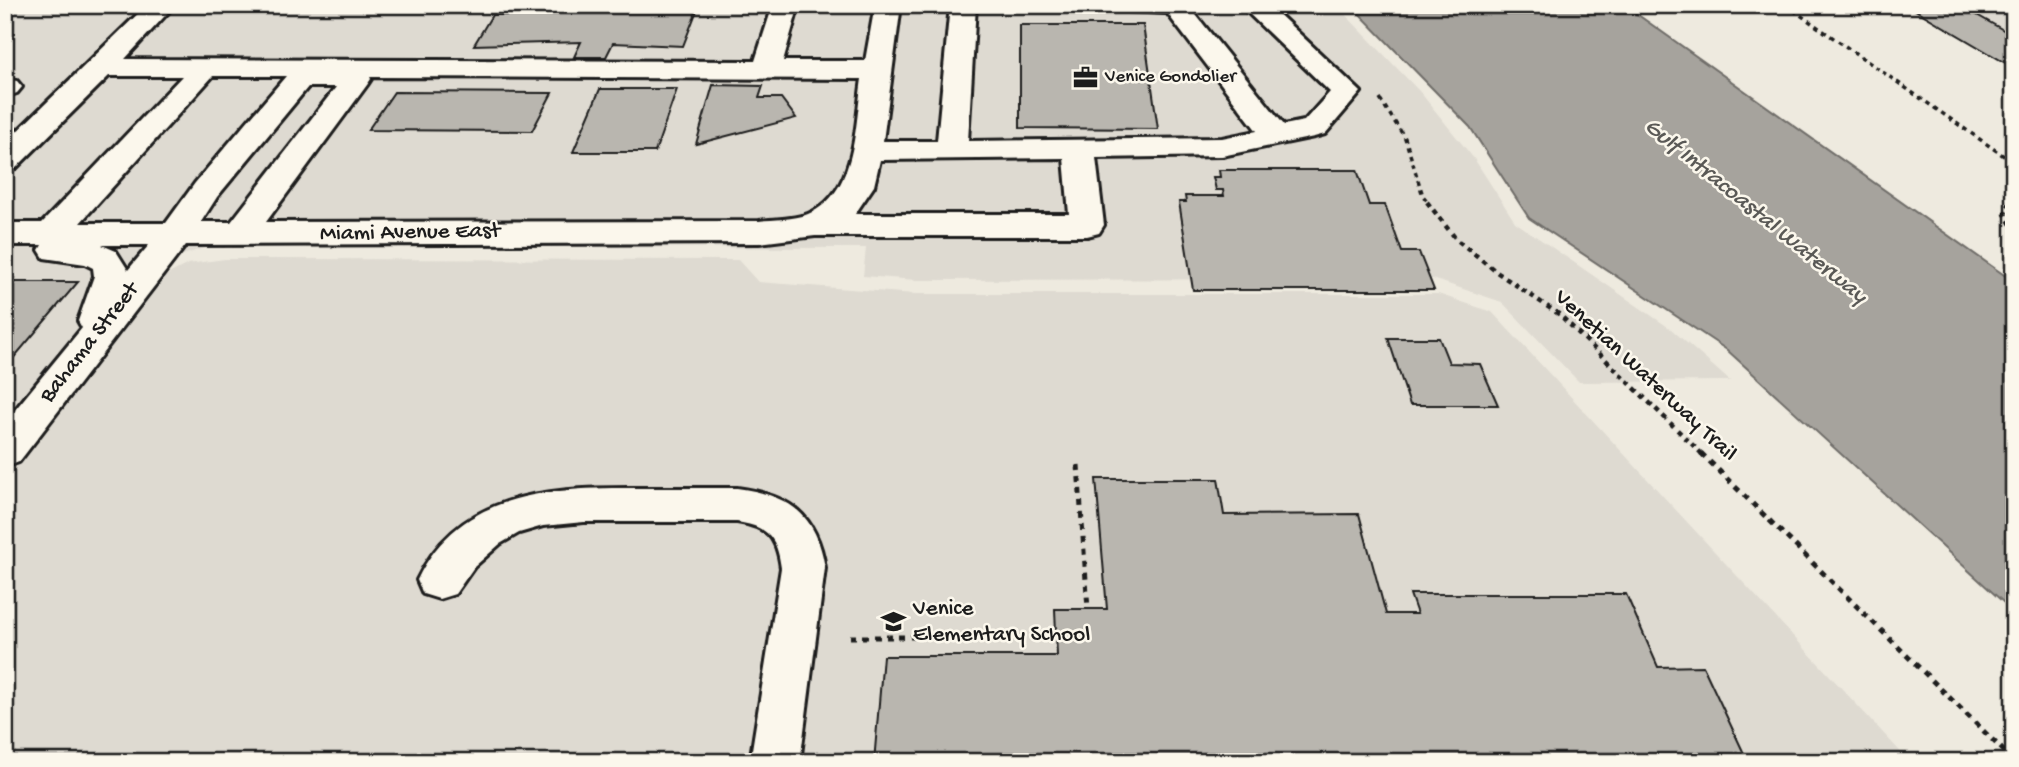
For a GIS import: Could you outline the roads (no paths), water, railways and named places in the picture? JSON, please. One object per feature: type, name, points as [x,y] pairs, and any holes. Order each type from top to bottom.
[{"type":"street","points":[[5,161],[162,5]]},
{"type":"street","points":[[766,70],[786,5]]},
{"type":"street","points":[[815,225],[830,218],[858,186],[888,5]]},
{"type":"street","points":[[952,150],[963,5]]},
{"type":"street","points":[[1136,5],[1175,5],[1278,136]]},
{"type":"street","points":[[866,150],[1222,146],[1314,128],[1346,92],[1253,5]]},
{"type":"street","points":[[51,234],[206,66]]},
{"type":"street","points":[[101,67],[878,70]]},
{"type":"street","name":"Bahama Street","points":[[5,451],[175,235],[206,190],[300,78],[357,79],[239,234]]},
{"type":"street","name":"Miami Avenue East","points":[[5,233],[175,235],[759,232],[815,225],[1087,225],[1079,148]]},
{"type":"street","points":[[5,249],[80,250],[96,252],[106,260],[111,272],[111,288],[81,355]]},
{"type":"street","points":[[439,580],[454,558],[488,528],[539,508],[574,505],[737,505],[778,517],[796,536],[803,568],[775,762]]},
{"type":"water","name":"Gulf Intracoastal Waterway","points":[[1351,5],[1624,5],[2014,282],[2014,612],[1727,350],[1529,218],[1470,127]]},
{"type":"place","name":"Venice Gondolier","points":[[1085,77]]},
{"type":"place","name":"Venice Elementary School","points":[[893,622]]}]
